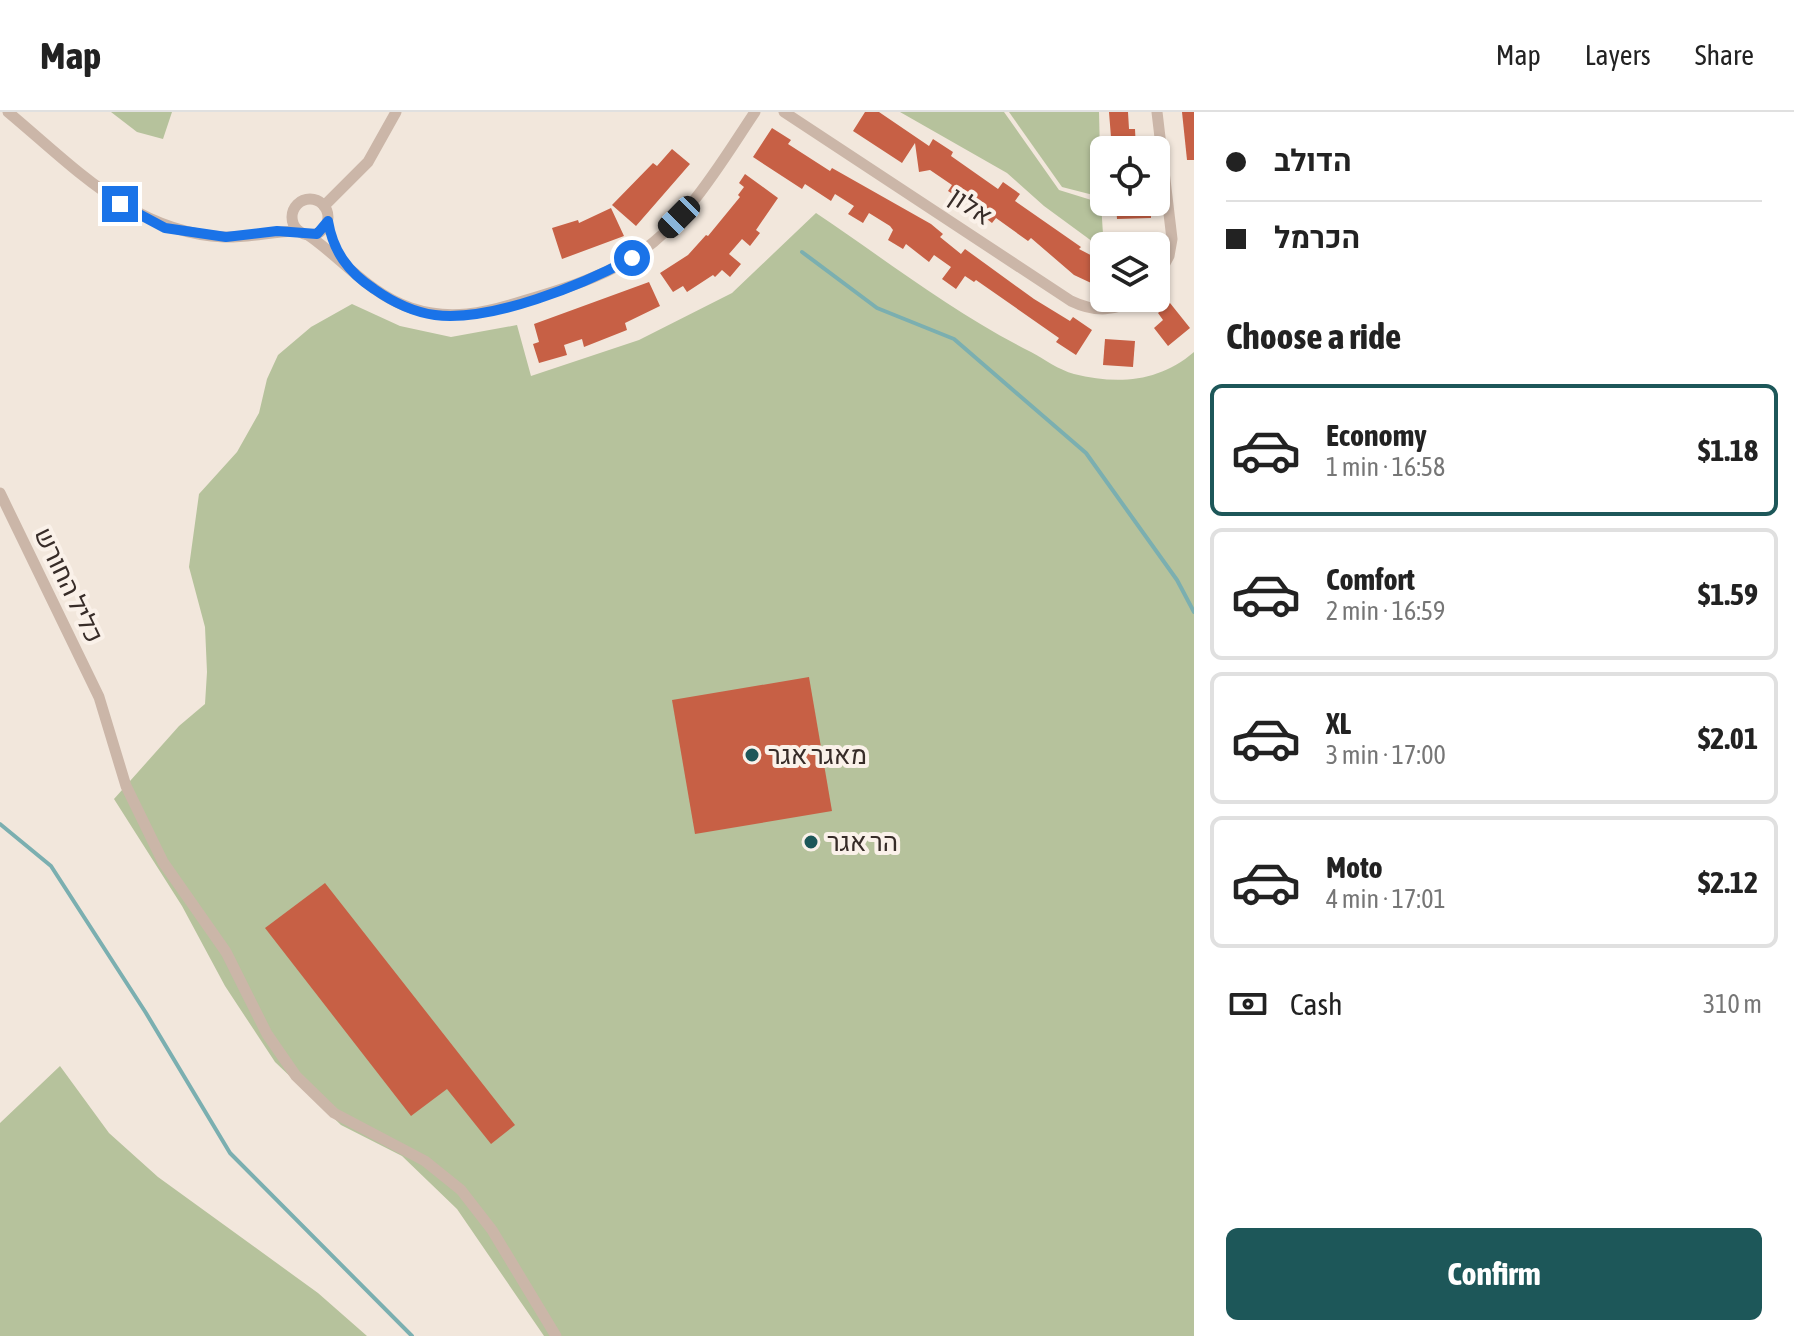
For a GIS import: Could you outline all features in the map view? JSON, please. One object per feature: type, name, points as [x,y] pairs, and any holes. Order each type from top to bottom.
[{"type":"street","points":[[8,112],[120,204],[165,228],[226,237],[322,231],[328,221]]},
{"type":"street","points":[[324,206],[368,162],[396,112]]},
{"type":"street","points":[[351,270],[332,244],[324,206],[313,200],[300,203],[293,220],[303,233],[330,250],[351,270],[387,298],[434,315],[488,312],[579,284],[632,258],[671,225],[701,192],[755,112]]},
{"type":"street","name":"אלון","points":[[784,112],[1071,301],[1090,308]]},
{"type":"street","points":[[1157,112],[1172,239],[1170,250]]},
{"type":"street","name":"כליל החורש","points":[[0,493],[99,697],[126,786],[163,862],[226,952],[267,1034],[296,1076],[334,1113],[425,1161],[461,1190],[492,1230],[556,1336]]},
{"type":"green space","points":[[111,112],[172,112],[163,139],[137,132]]},
{"type":"green space","points":[[900,112],[1004,112],[1059,190],[1090,200],[1090,216],[1102,216],[1103,232],[1090,232],[1090,240],[1044,206],[1007,173]]},
{"type":"green space","points":[[1009,112],[1099,112],[1100,136],[1090,136],[1090,194],[1062,187]]},
{"type":"green space","points":[[816,213],[975,321],[1068,372],[1106,379],[1137,378],[1167,370],[1194,352],[1194,1336],[544,1336],[457,1209],[402,1156],[341,1125],[275,1062],[225,986],[182,906],[114,799],[179,726],[205,704],[205,627],[189,567],[199,494],[237,452],[259,413],[267,379],[278,355],[311,327],[352,304],[400,326],[451,337],[517,325],[531,376],[639,340],[732,293]]},
{"type":"green space","points":[[60,1066],[109,1133],[158,1177],[318,1293],[367,1336],[0,1336],[0,1123]]},
{"type":"building","points":[[865,112],[879,112],[929,146],[933,139],[953,152],[951,156],[998,189],[1003,182],[1020,194],[1015,201],[1090,255],[1090,282],[1074,275],[1031,238],[1028,241],[996,218],[992,223],[983,216],[986,212],[961,195],[959,198],[948,191],[952,185],[930,170],[919,172],[915,143],[902,163],[853,131]]},
{"type":"building","points":[[1109,112],[1128,112],[1129,129],[1135,129],[1135,136],[1111,136]]},
{"type":"building","points":[[1182,112],[1194,112],[1194,160],[1187,160]]},
{"type":"building","points":[[772,128],[791,140],[788,144],[830,171],[832,168],[931,224],[943,234],[940,237],[961,254],[965,249],[1034,299],[1070,321],[1073,317],[1092,330],[1076,355],[1056,342],[1059,338],[976,280],[974,282],[965,276],[956,289],[942,279],[951,267],[934,255],[929,262],[906,244],[903,249],[888,240],[893,230],[869,213],[863,223],[848,214],[854,206],[835,194],[831,201],[805,184],[802,189],[753,157]]},
{"type":"building","points":[[672,149],[690,164],[636,226],[612,205],[653,163],[657,166]]},
{"type":"building","points":[[745,174],[778,198],[756,230],[760,233],[750,246],[742,239],[729,254],[741,264],[730,277],[722,270],[687,292],[683,286],[673,292],[660,273],[688,255],[708,236],[740,197],[738,195],[744,187],[739,183]]},
{"type":"building","points":[[611,208],[624,236],[562,259],[552,228],[578,220],[579,223]]},
{"type":"building","points":[[1117,216],[1151,216],[1151,218],[1117,219]]},
{"type":"building","points":[[649,282],[660,306],[625,323],[627,330],[584,347],[582,339],[564,345],[567,355],[539,363],[533,344],[539,342],[534,324]]},
{"type":"building","points":[[1170,303],[1190,328],[1168,346],[1154,328],[1163,320],[1158,313],[1170,312]]},
{"type":"building","points":[[1105,339],[1135,341],[1133,367],[1103,365]]},
{"type":"building","name":"מאגר אגר","points":[[809,677],[832,811],[695,834],[672,700]]},
{"type":"building","points":[[325,883],[515,1125],[491,1144],[447,1089],[411,1116],[265,928]]},
{"type":"waterway","points":[[802,252],[877,308],[954,339],[1086,453],[1177,580],[1194,612]]},
{"type":"waterway","points":[[0,824],[51,866],[146,1013],[230,1153],[412,1336]]},
{"type":"place","name":"מאגר אגר","points":[[752,755]]},
{"type":"place","name":"הר אגר","points":[[811,842]]},
{"type":"route","points":[[120,204],[165,228],[226,237],[277,231],[317,234],[328,221],[332,244],[351,270],[367,285],[387,298],[434,315],[488,312],[579,284],[632,258]]}]
